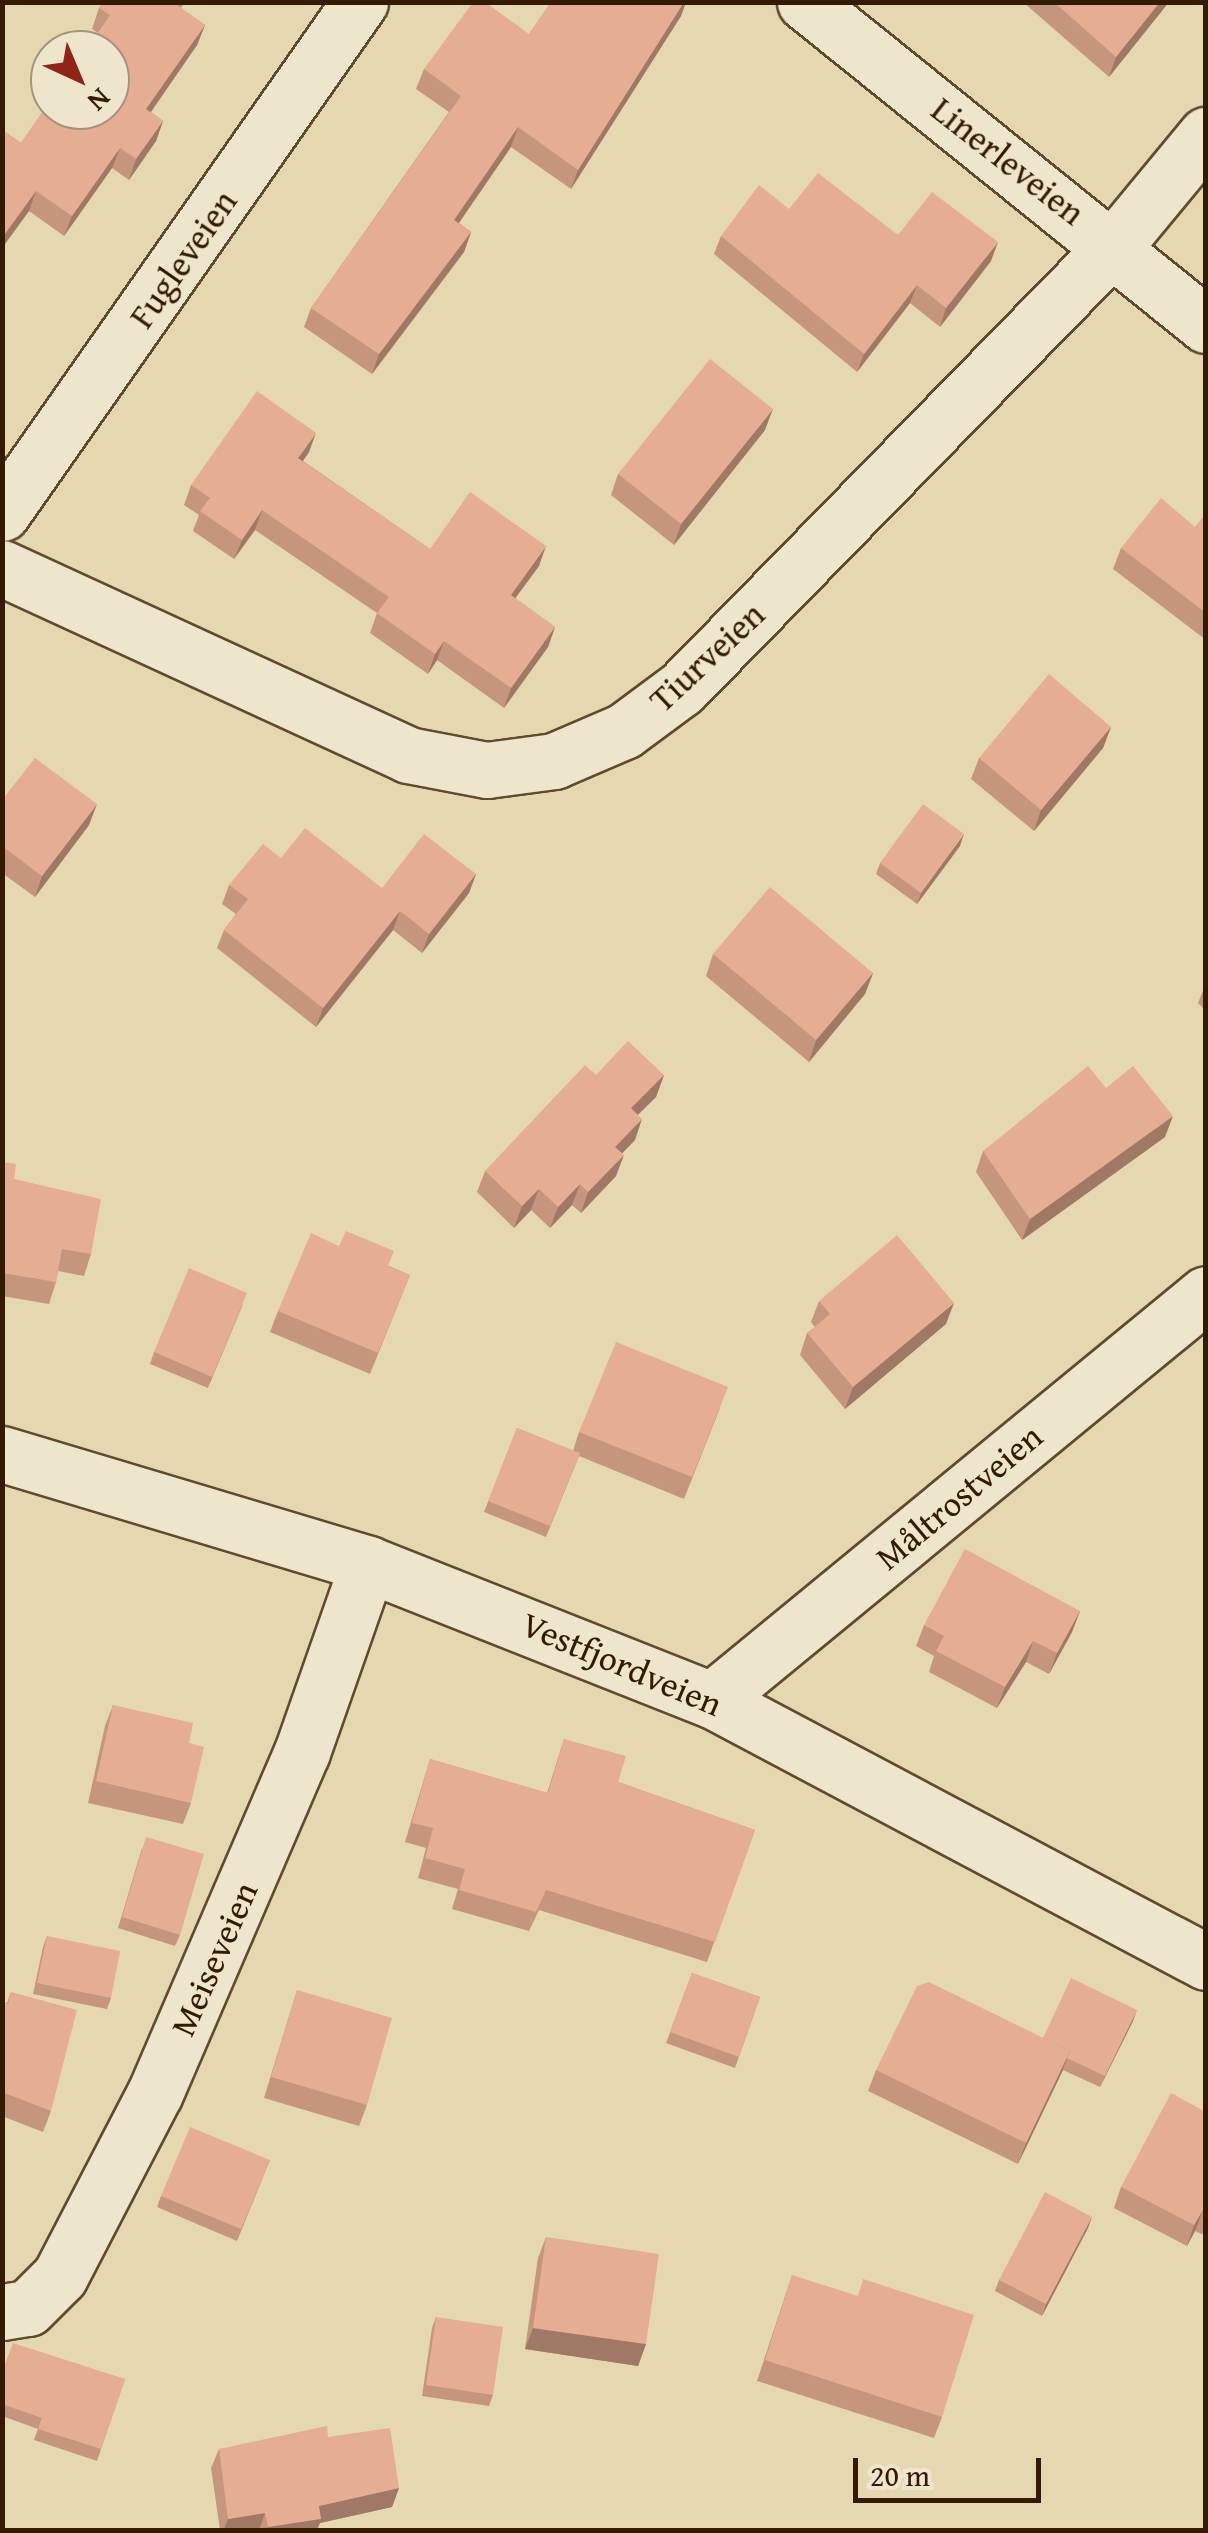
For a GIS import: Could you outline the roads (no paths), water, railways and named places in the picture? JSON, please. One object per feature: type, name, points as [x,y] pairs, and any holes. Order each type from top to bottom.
[{"type":"street","name":"Fugleveien","points":[[2,513],[360,2]]},
{"type":"street","name":"Linerleveien","points":[[806,2],[1115,244],[1206,325]]},
{"type":"street","name":"Tiurveien","points":[[2,568],[408,755],[488,770],[554,761],[624,730],[682,688],[1115,244],[1206,135]]},
{"type":"street","name":"Måltrostveien","points":[[712,1700],[1206,1294]]},
{"type":"street","name":"Vestfjordveien","points":[[2,1454],[368,1564],[712,1700],[1206,1962]]},
{"type":"street","name":"Meiseveien","points":[[2,2312],[28,2308],[60,2276],[154,2093],[302,1752],[368,1564]]}]
